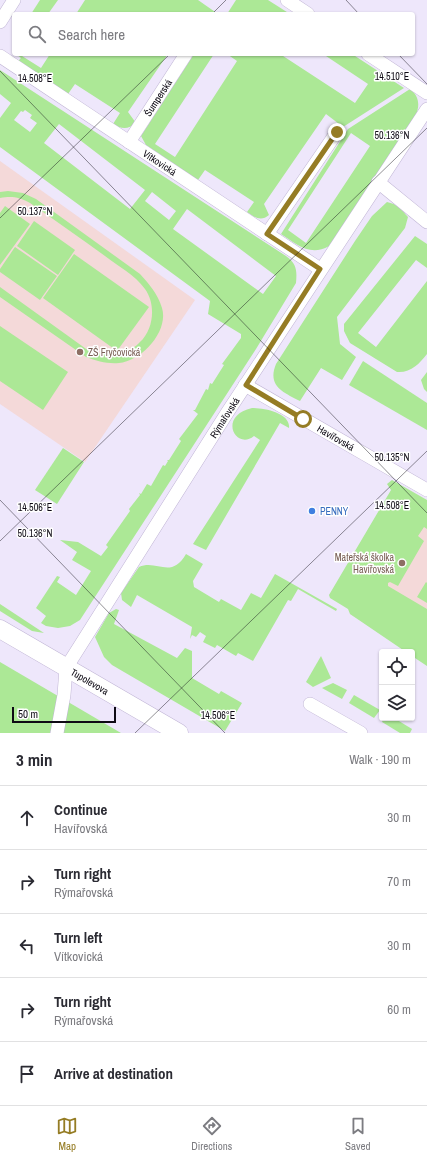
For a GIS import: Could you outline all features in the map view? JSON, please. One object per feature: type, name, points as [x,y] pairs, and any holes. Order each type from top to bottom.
[{"type":"main road","name":"Tupolevova","points":[[0,630],[179,733]]},
{"type":"street","points":[[0,22],[14,0]]},
{"type":"street","points":[[287,0],[305,12]]},
{"type":"street","name":"Vítkovická","points":[[0,56],[320,269]]},
{"type":"street","name":"Šumperská","points":[[129,142],[185,56]]},
{"type":"street","points":[[371,56],[427,93]]},
{"type":"street","name":"Rýmařovská","points":[[66,668],[320,269],[427,110]]},
{"type":"street","points":[[267,234],[337,132]]},
{"type":"street","points":[[378,182],[427,222]]},
{"type":"street","name":"Havířovská","points":[[246,385],[427,490]]},
{"type":"street","points":[[57,733],[64,695],[66,668]]},
{"type":"street","points":[[310,704],[361,733]]},
{"type":"shaded area","name":"ZŠ Fryčovická","points":[[0,161],[195,300],[85,462],[0,404]]},
{"type":"shaded area","name":"Mateřská školka Havířovská","points":[[427,518],[427,664],[415,654],[415,649],[407,649],[350,614]]},
{"type":"green space","points":[[40,0],[58,0],[49,12],[32,12]]},
{"type":"green space","points":[[85,0],[198,0],[215,12],[77,12]]},
{"type":"green space","points":[[236,0],[268,0],[287,12],[228,12]]},
{"type":"green space","points":[[18,56],[22,56],[41,68],[49,56],[167,56],[128,112],[136,123],[130,127],[124,128],[113,124],[120,113],[75,84],[68,94],[18,61],[21,58]]},
{"type":"green space","points":[[193,56],[213,56],[155,144],[175,157],[237,61],[230,56],[283,56],[355,103],[368,84],[326,56],[355,56],[404,88],[343,127],[326,114],[264,204],[269,215],[263,218],[255,217],[247,212],[254,202],[205,170],[198,180],[146,145],[141,136]]},
{"type":"green space","points":[[0,70],[286,256],[294,265],[296,271],[296,283],[256,349],[80,620],[70,626],[58,628],[46,626],[41,623],[46,616],[36,608],[57,576],[60,577],[57,582],[76,595],[91,571],[72,560],[77,552],[60,540],[78,542],[101,556],[108,547],[106,545],[130,511],[129,509],[140,495],[139,493],[141,494],[147,484],[151,486],[163,465],[165,466],[168,461],[167,460],[169,460],[181,441],[179,439],[198,414],[193,410],[195,410],[206,389],[208,390],[210,383],[212,384],[224,365],[222,364],[241,338],[241,334],[208,314],[210,301],[0,147],[0,118],[11,103],[0,94]],"holes":[[[25,110],[32,115],[30,118],[37,123],[30,132],[14,120],[21,111],[23,112]],[[59,124],[145,190],[130,209],[44,143]],[[152,192],[176,211],[169,220],[145,201]],[[187,209],[276,276],[263,294],[173,229]]]},
{"type":"green space","points":[[410,89],[417,98],[418,108],[416,115],[329,246],[322,249],[309,250],[292,242],[281,234],[348,129]],"holes":[[[351,133],[370,146],[306,243],[288,230]]]},
{"type":"green space","points":[[8,191],[23,193],[36,199],[140,274],[147,282],[158,298],[162,308],[163,317],[158,335],[145,351],[128,361],[119,363],[94,360],[86,357],[0,297],[0,287],[89,351],[103,354],[122,353],[135,347],[145,337],[151,323],[152,309],[149,295],[136,279],[30,203],[22,199],[8,197],[0,198],[0,192]]},
{"type":"green space","points":[[387,202],[399,207],[408,217],[405,228],[337,317],[340,344],[356,357],[342,380],[321,368],[300,401],[288,395],[275,383],[274,372],[276,364],[372,216]]},
{"type":"green space","points":[[5,206],[30,224],[0,265],[0,213]]},
{"type":"green space","points":[[34,221],[75,250],[58,275],[17,246]]},
{"type":"green space","points":[[415,236],[427,244],[427,268],[416,260],[358,333],[376,347],[427,281],[427,354],[411,369],[397,372],[350,343],[344,331],[344,324]]},
{"type":"green space","points":[[15,247],[57,276],[40,300],[0,272],[0,269]]},
{"type":"green space","points":[[74,254],[149,307],[117,351],[43,298]]},
{"type":"green space","points":[[0,326],[68,372],[43,410],[0,381]]},
{"type":"green space","points":[[363,361],[427,403],[427,430],[349,385]]},
{"type":"green space","points":[[427,372],[427,392],[424,389],[421,380]]},
{"type":"green space","points":[[252,408],[276,412],[286,419],[289,428],[280,423],[206,550],[193,544],[260,440],[254,436],[247,439],[241,439],[236,436],[233,431],[235,418],[241,412]]},
{"type":"green space","points":[[63,448],[84,462],[57,504],[35,490]]},
{"type":"green space","name":"Mateřská školka Havířovská","points":[[392,480],[427,500],[427,529],[424,527],[418,536],[424,541],[398,586],[390,582],[388,583],[388,586],[427,609],[427,666],[415,658],[415,649],[402,649],[350,614],[348,609],[330,598],[329,595],[391,490],[387,484]]},
{"type":"green space","points":[[186,554],[203,564],[193,581],[194,587],[219,602],[221,599],[241,610],[251,593],[261,598],[275,574],[337,609],[336,611],[298,589],[291,601],[288,600],[253,661],[238,653],[236,656],[217,645],[215,648],[203,642],[206,636],[200,632],[196,637],[192,635],[190,639],[192,627],[137,595],[131,607],[122,600],[121,593],[139,567],[146,565],[164,567],[175,566]]},
{"type":"green space","points":[[426,582],[427,583],[427,603],[417,597]]},
{"type":"green space","points":[[0,604],[44,633],[32,631],[0,611]]},
{"type":"green space","points":[[116,609],[119,610],[114,624],[177,658],[185,648],[192,651],[192,678],[219,694],[221,691],[242,703],[225,731],[112,665],[104,657],[95,637],[109,613]]},
{"type":"green space","points":[[321,656],[331,678],[313,687],[306,682]]},
{"type":"green space","points":[[0,662],[121,733],[0,733]]},
{"type":"green space","points":[[333,683],[347,690],[342,699],[322,688]]},
{"type":"green space","points":[[354,695],[379,709],[379,711],[374,718],[349,703]]},
{"type":"green space","points":[[399,721],[412,729],[410,733],[400,733],[382,722]]},
{"type":"place","name":"ZŠ Fryčovická","points":[[80,352]]},
{"type":"place","name":"PENNY","points":[[312,511]]},
{"type":"place","name":"Mateřská školka Havířovská","points":[[402,563]]},
{"type":"route","points":[[303,419],[246,385],[320,269],[267,234],[337,132]]}]
